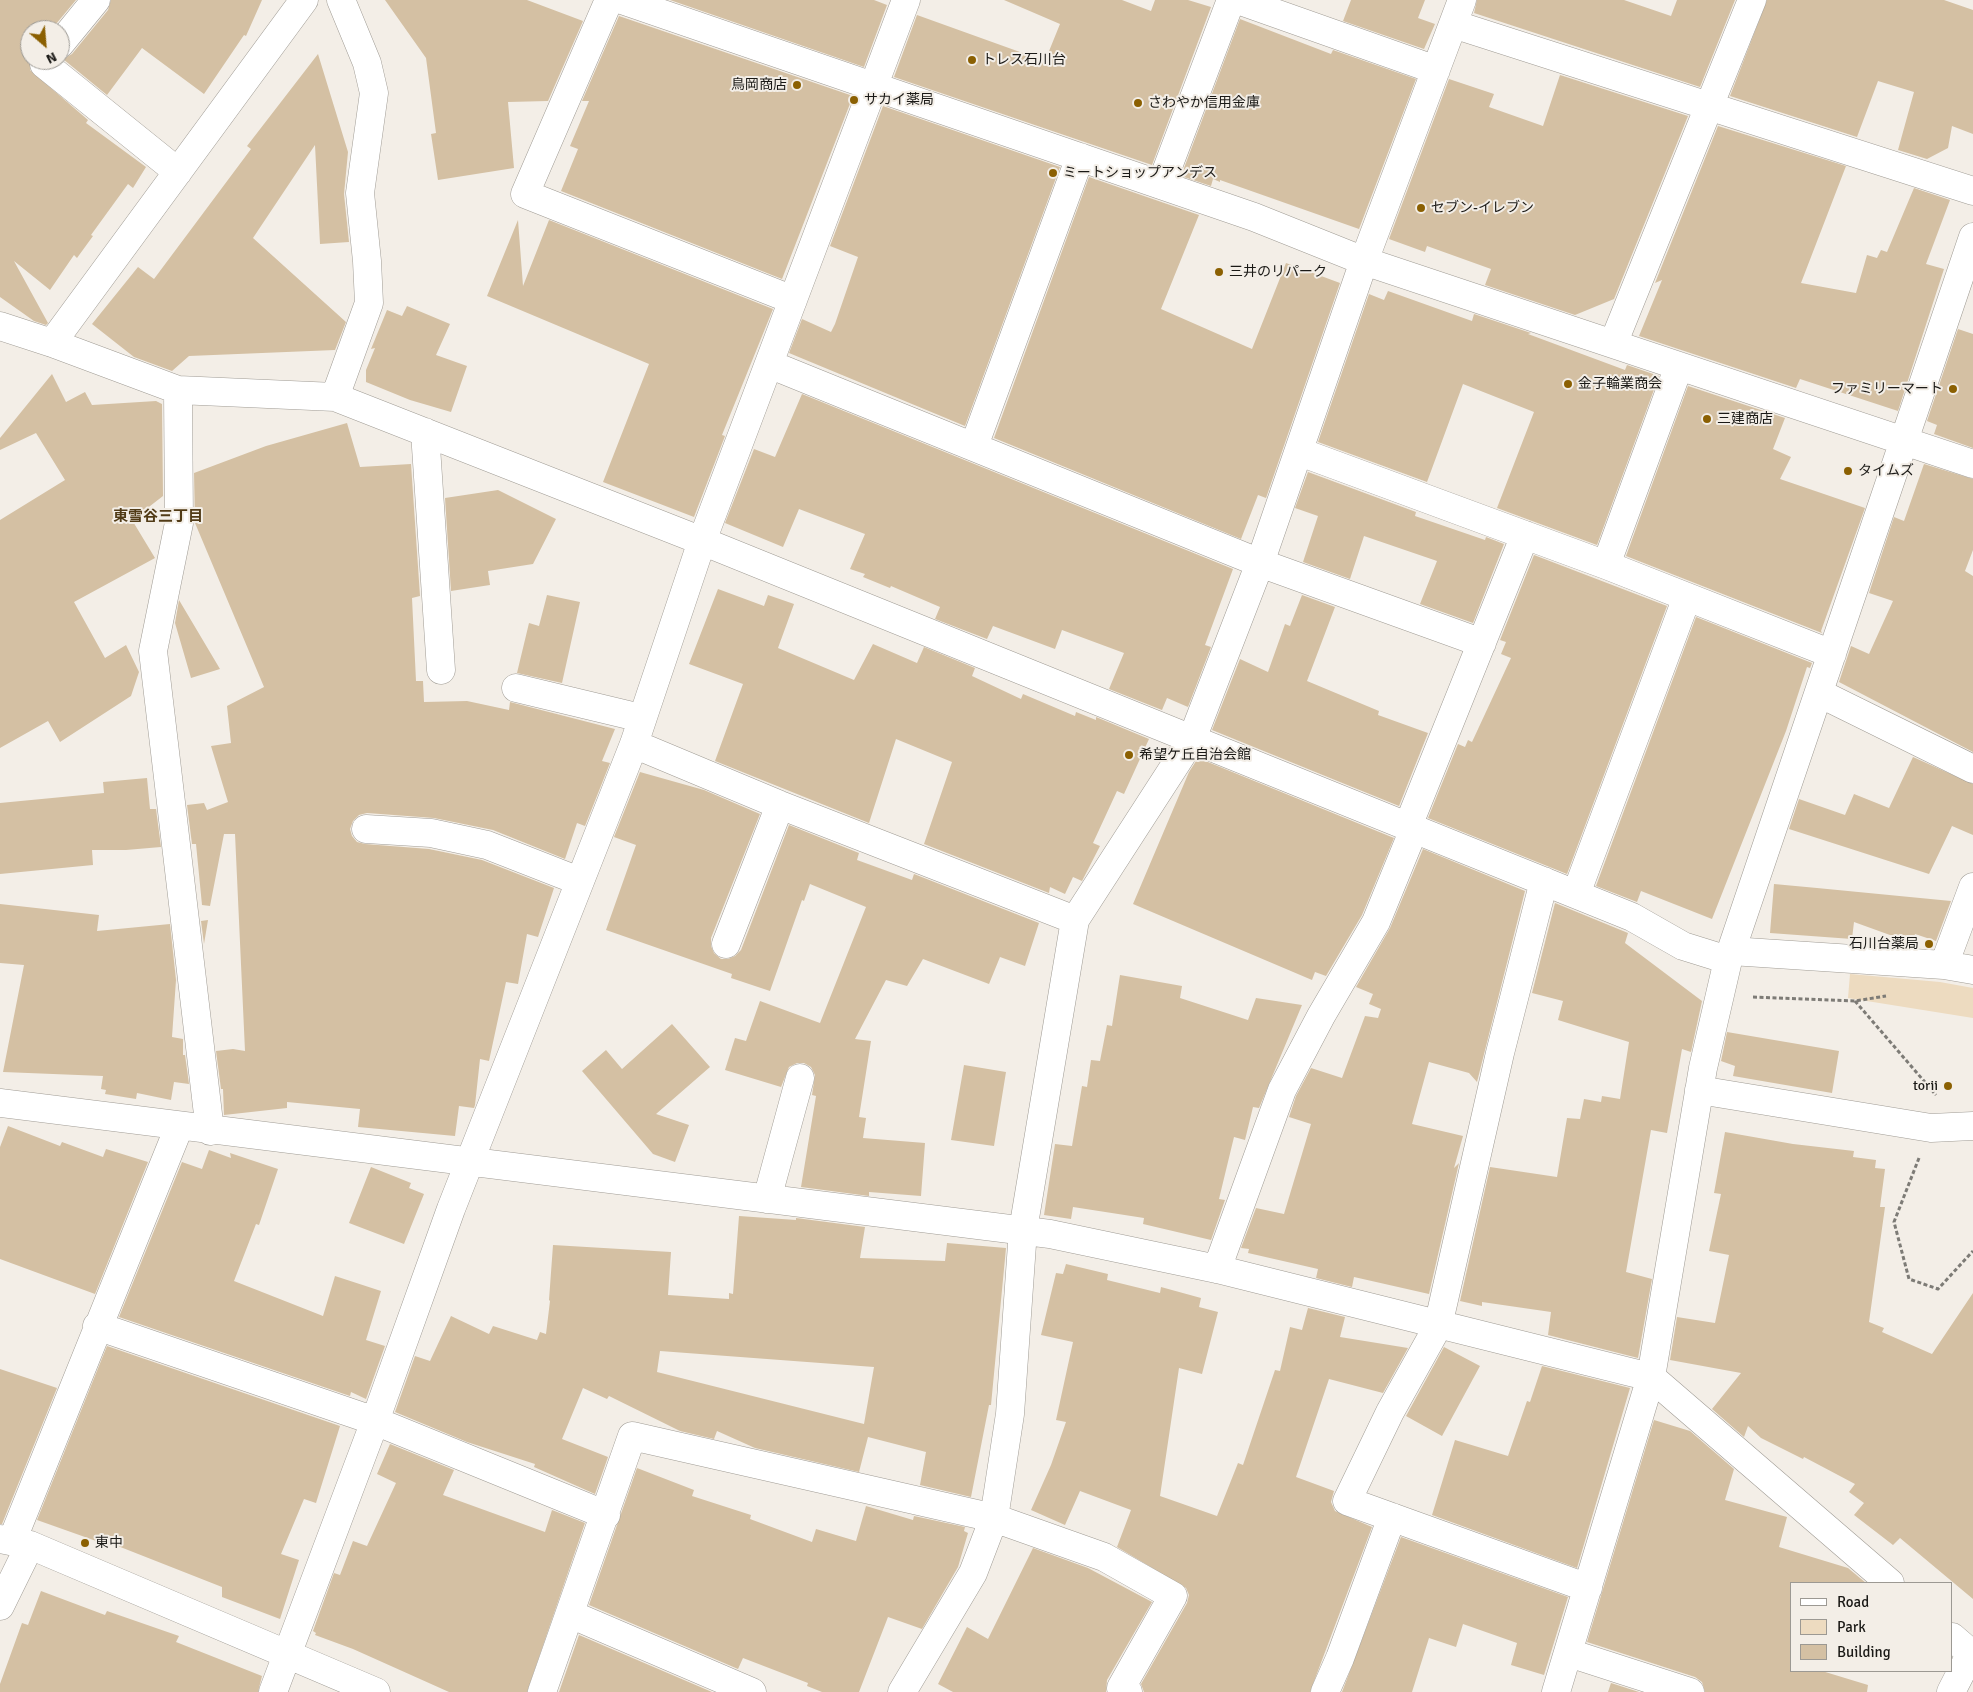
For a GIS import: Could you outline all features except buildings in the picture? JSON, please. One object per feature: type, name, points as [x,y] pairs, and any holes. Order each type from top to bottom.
[{"type":"street","points":[[70,32],[96,0]]},
{"type":"street","points":[[52,343],[304,0]]},
{"type":"street","points":[[335,397],[369,303],[360,193],[374,93],[367,64],[340,0]]},
{"type":"street","points":[[609,0],[525,194],[793,300]]},
{"type":"street","points":[[622,0],[654,5],[874,86],[1254,217],[1364,262],[1973,464]]},
{"type":"street","points":[[273,1692],[470,1162],[637,731],[702,541],[906,0]]},
{"type":"street","points":[[1162,185],[1231,0]]},
{"type":"street","points":[[1238,0],[1436,70]]},
{"type":"street","points":[[1613,344],[1752,0]]},
{"type":"street","points":[[902,1692],[973,1573],[994,1518],[1010,1414],[1023,1230],[1075,920],[1192,739],[1260,563],[1300,452],[1364,262],[1457,12],[1709,106],[1973,191]]},
{"type":"street","points":[[51,70],[178,172]]},
{"type":"street","points":[[974,446],[1080,157]]},
{"type":"street","points":[[1556,1692],[1652,1378],[1699,1090],[1730,956],[1973,237]]},
{"type":"street","points":[[2,330],[52,343],[178,390],[335,397],[702,541],[1576,894],[1632,917],[1683,946],[1730,956],[1944,965],[1973,970]]},
{"type":"street","points":[[769,364],[1260,563],[1482,643]]},
{"type":"street","points":[[1606,565],[1679,366]]},
{"type":"street","points":[[178,390],[180,523],[153,651],[210,1131]]},
{"type":"street","points":[[425,432],[441,670]]},
{"type":"street","points":[[1300,452],[1606,565],[1832,654]]},
{"type":"street","points":[[1217,1269],[1282,1090],[1320,1016],[1376,922],[1525,535]]},
{"type":"street","points":[[1576,894],[1687,597]]},
{"type":"street","points":[[516,688],[637,731],[780,805],[1075,920]]},
{"type":"street","points":[[1819,693],[1973,770]]},
{"type":"street","points":[[726,944],[780,805]]},
{"type":"street","points":[[366,829],[431,833],[487,846],[579,881]]},
{"type":"street","points":[[1544,881],[1500,1053],[1438,1326],[1390,1412],[1347,1501],[1588,1588]]},
{"type":"street","points":[[1944,965],[1973,887]]},
{"type":"street","points":[[767,1199],[800,1078]]},
{"type":"street","points":[[1699,1090],[1932,1128],[1973,1126]]},
{"type":"street","points":[[0,1103],[210,1131],[1023,1230],[1217,1269],[1438,1326],[1652,1378],[1889,1582]]},
{"type":"street","points":[[0,1606],[14,1541],[97,1326],[179,1127]]},
{"type":"street","points":[[97,1326],[375,1421],[606,1515]]},
{"type":"street","points":[[542,1692],[606,1515],[632,1436],[994,1518],[1104,1557],[1173,1596],[1121,1688],[1128,1692]]},
{"type":"street","points":[[1325,1692],[1340,1658],[1392,1517]]},
{"type":"street","points":[[14,1541],[376,1692]]},
{"type":"street","points":[[570,1614],[752,1692]]},
{"type":"street","points":[[1951,1692],[1965,1648]]},
{"type":"street","points":[[1569,1653],[1690,1692]]},
{"type":"path","points":[[1720,995],[1856,1001],[1894,994]]},
{"type":"path","points":[[1856,1001],[1942,1102],[1894,1222],[1909,1279],[1938,1289],[1973,1251]]},
{"type":"green space","points":[[1850,974],[1940,982],[1973,988],[1973,1018],[1848,998]]},
{"type":"place","name":"トレス石川台","points":[[972,60]]},
{"type":"place","name":"鳥岡商店","points":[[797,85]]},
{"type":"place","name":"サカイ薬局","points":[[854,100]]},
{"type":"place","name":"さわやか信用金庫","points":[[1138,103]]},
{"type":"place","name":"ミートショップアンデス","points":[[1053,173]]},
{"type":"place","name":"セブン-イレブン","points":[[1421,208]]},
{"type":"place","name":"三井のリパーク","points":[[1219,272]]},
{"type":"place","name":"金子輪業商会","points":[[1568,384]]},
{"type":"place","name":"ファミリーマート","points":[[1953,389]]},
{"type":"place","name":"三建商店","points":[[1707,419]]},
{"type":"place","name":"タイムズ","points":[[1848,471]]},
{"type":"place","name":"希望ケ丘自治会館","points":[[1129,755]]},
{"type":"place","name":"石川台薬局","points":[[1929,944]]},
{"type":"place","name":"torii","points":[[1948,1086]]},
{"type":"place","name":"東中","points":[[85,1543]]},
{"type":"district","name":"東雪谷三丁目","points":[[158,517]]}]
